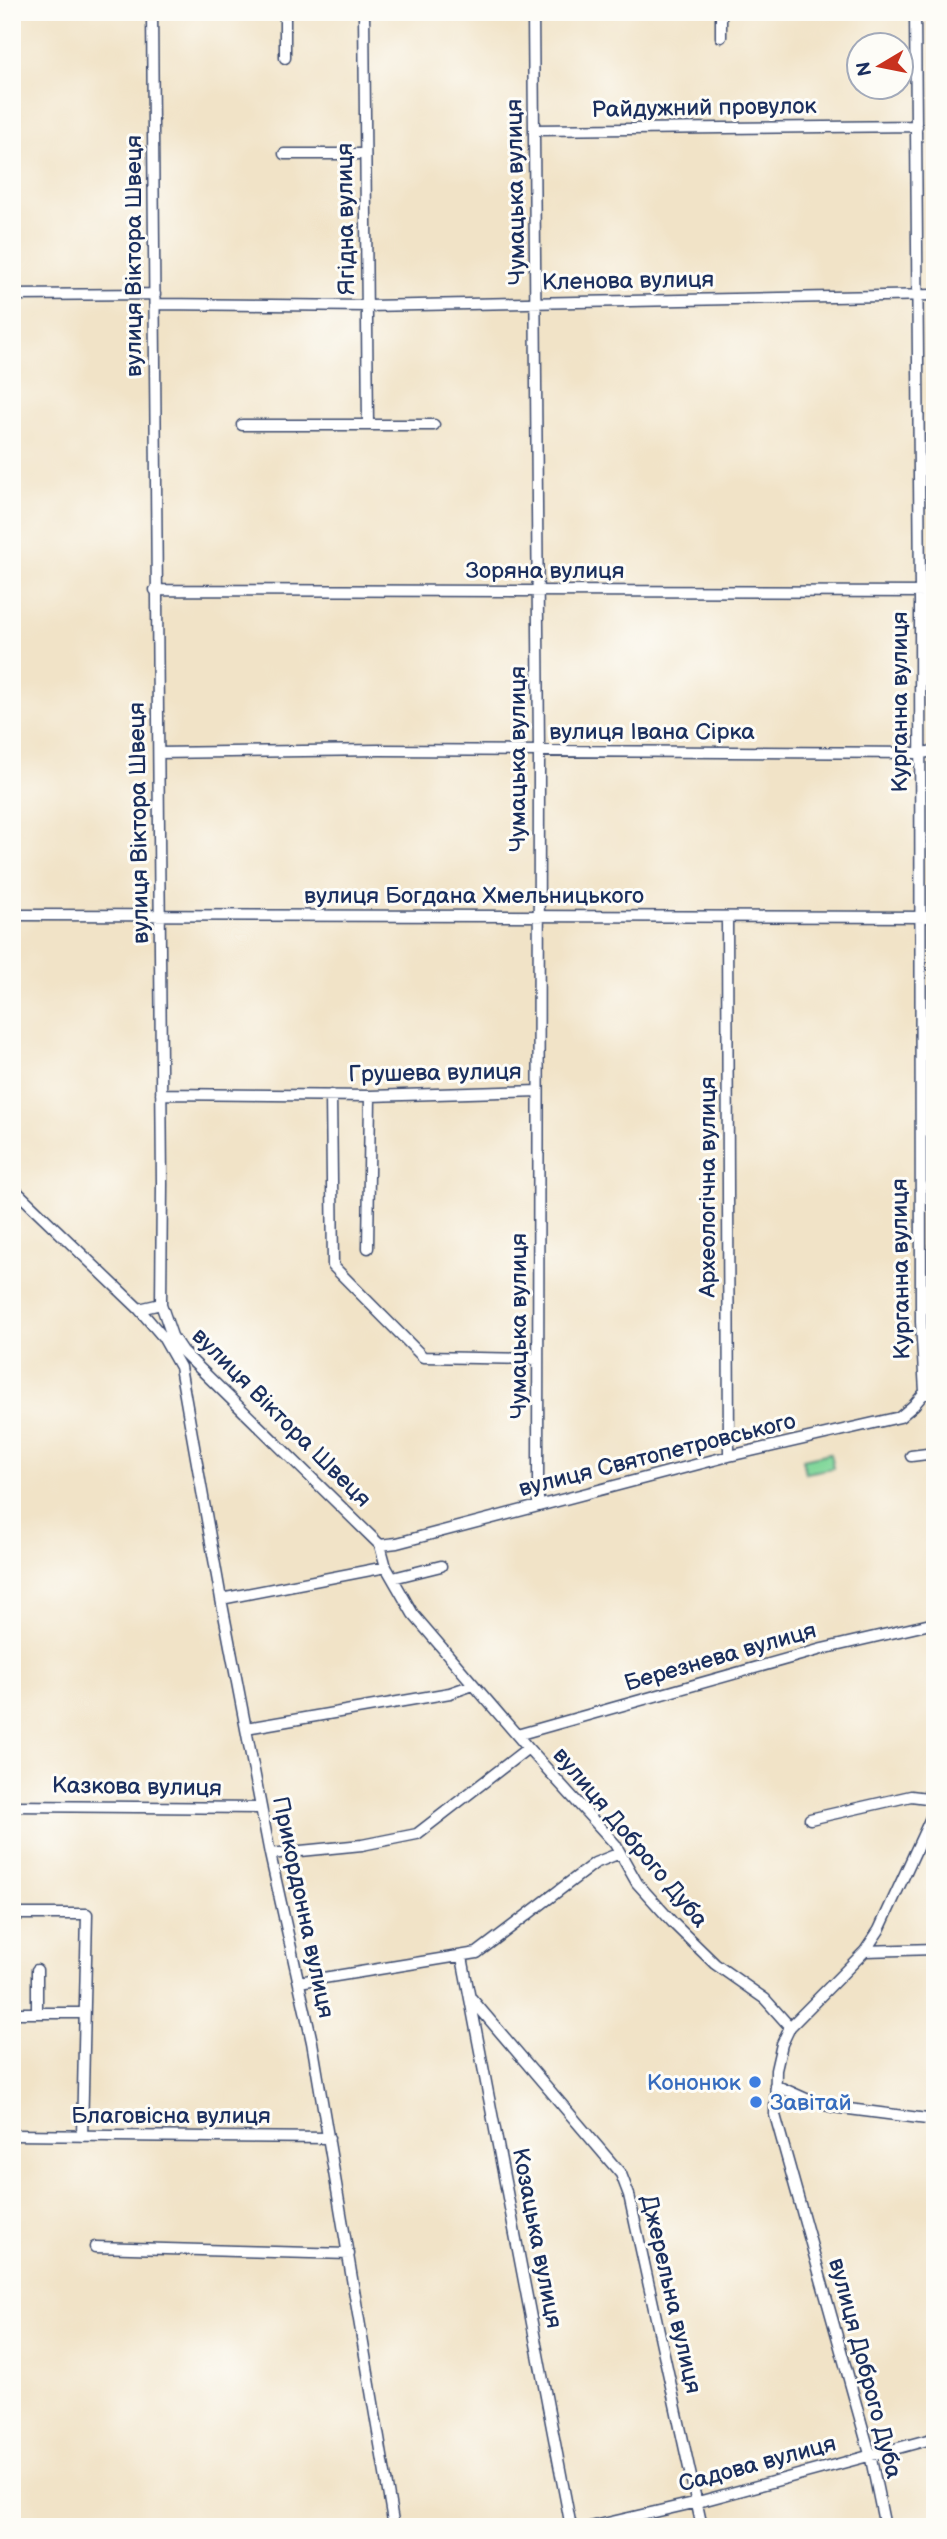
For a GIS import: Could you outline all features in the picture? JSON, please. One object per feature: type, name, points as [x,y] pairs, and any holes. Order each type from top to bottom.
[{"type":"street","name":"вулиця Віктора Швеця","points":[[152,12],[161,1304],[172,1336],[182,1350],[380,1545]]},
{"type":"street","points":[[285,12],[285,58]]},
{"type":"street","name":"Ягідна вулиця","points":[[365,12],[368,425]]},
{"type":"street","name":"Чумацька вулиця","points":[[533,12],[539,751],[538,1505]]},
{"type":"street","points":[[721,12],[722,37]]},
{"type":"street","name":"Курганна вулиця","points":[[915,12],[921,753],[920,1322],[930,1394]]},
{"type":"street","name":"Райдужний провулок","points":[[535,130],[917,126]]},
{"type":"street","points":[[284,154],[364,154]]},
{"type":"street","name":"Кленова вулиця","points":[[12,295],[368,306],[935,295]]},
{"type":"street","points":[[242,425],[434,425]]},
{"type":"street","name":"Зоряна вулиця","points":[[155,590],[935,592]]},
{"type":"street","name":"вулиця Івана Сірка","points":[[159,753],[935,751]]},
{"type":"street","name":"вулиця Богдана Хмельницького","points":[[12,915],[935,917]]},
{"type":"street","name":"Археологічна вулиця","points":[[727,917],[729,1456]]},
{"type":"street","name":"Грушева вулиця","points":[[161,1094],[370,1096],[538,1091]]},
{"type":"street","name":"Грушева вулиця","points":[[331,1095],[333,1266],[423,1357],[538,1359]]},
{"type":"street","points":[[368,1248],[370,1096]]},
{"type":"street","name":"Прикордонна вулиця","points":[[12,1187],[139,1309],[163,1337],[180,1367],[261,1808],[299,1982],[329,2138],[394,2527]]},
{"type":"street","points":[[139,1309],[161,1304]]},
{"type":"street","name":"вулиця Святопетровського","points":[[380,1545],[397,1543],[729,1456],[900,1417],[930,1394]]},
{"type":"street","points":[[911,1456],[935,1454]]},
{"type":"street","name":"вулиця Доброго Дуба","points":[[380,1545],[386,1567],[413,1614],[615,1844],[637,1882],[674,1924],[715,1964],[765,1999],[790,2027],[782,2044],[775,2085],[775,2115],[870,2454],[885,2527]]},
{"type":"street","points":[[393,1578],[441,1566]]},
{"type":"street","points":[[221,1599],[386,1567]]},
{"type":"street","name":"Березнева вулиця","points":[[517,1735],[822,1649],[935,1623]]},
{"type":"street","points":[[246,1728],[450,1693],[473,1685]]},
{"type":"street","points":[[270,1854],[362,1845],[417,1834],[528,1748]]},
{"type":"street","points":[[810,1819],[911,1796],[935,1798]]},
{"type":"street","name":"Казкова вулиця","points":[[12,1806],[261,1808]]},
{"type":"street","points":[[790,2027],[864,1951],[890,1908],[935,1809]]},
{"type":"street","points":[[299,1982],[462,1957],[486,1948],[595,1863],[620,1853]]},
{"type":"street","points":[[12,1914],[87,1914],[82,2136]]},
{"type":"street","points":[[864,1951],[935,1949]]},
{"type":"street","name":"Козацька вулиця","points":[[462,1957],[571,2527]]},
{"type":"street","points":[[37,1970],[37,2013]]},
{"type":"street","name":"Джерельна вулиця","points":[[471,1998],[621,2174],[629,2195],[702,2527]]},
{"type":"street","points":[[12,2013],[84,2013]]},
{"type":"street","points":[[775,2085],[813,2102],[833,2107],[935,2120]]},
{"type":"street","name":"Благовісна вулиця","points":[[12,2135],[329,2138]]},
{"type":"street","points":[[95,2247],[349,2254]]},
{"type":"street","name":"Садова вулиця","points":[[590,2527],[698,2502],[935,2438]]},
{"type":"green space","points":[[830,1453],[833,1468],[806,1473],[803,1459]]},
{"type":"place","name":"Кононюк","points":[[755,2082]]},
{"type":"place","name":"Завітай","points":[[756,2102]]}]
